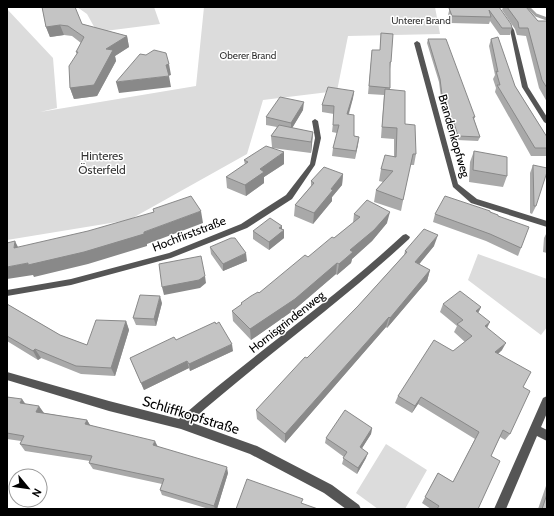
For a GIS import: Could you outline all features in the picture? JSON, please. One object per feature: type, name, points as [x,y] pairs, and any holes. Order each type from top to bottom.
[{"type":"street","points":[[496,7],[512,30],[525,87],[547,122]]},
{"type":"street","name":"Brandenkopfweg","points":[[417,43],[455,185],[474,201],[547,224]]},
{"type":"street","name":"Hochfirststraße","points":[[7,293],[71,282],[136,265],[171,255],[244,226],[289,197],[313,164],[318,138],[314,121]]},
{"type":"street","name":"Hornisgrindenweg","points":[[181,424],[235,378],[334,302],[406,237]]},
{"type":"street","name":"Schliffkopfstraße","points":[[7,376],[212,434],[253,450],[328,489],[355,509]]},
{"type":"street","points":[[500,509],[547,401]]},
{"type":"street","points":[[535,429],[547,436]]},
{"type":"green space","points":[[77,7],[154,7],[160,24],[97,32],[87,14]]},
{"type":"green space","points":[[204,7],[435,7],[440,34],[348,36],[337,91],[263,100],[247,154],[129,220],[7,240],[7,9],[53,58],[57,108],[40,112],[196,86]]},
{"type":"green space","points":[[478,254],[547,279],[547,327],[541,335],[468,280]]},
{"type":"green space","points":[[386,444],[427,470],[405,509],[378,509],[356,493]]},
{"type":"building","points":[[42,7],[75,7],[82,24],[127,36],[106,49],[113,50],[94,85],[70,88],[69,66],[78,52],[76,52],[84,37],[68,26],[60,25],[46,27]]},
{"type":"building","points":[[450,7],[499,7],[511,24],[512,28],[502,28],[489,10],[491,17],[452,16]]},
{"type":"building","points":[[507,7],[526,7],[538,21],[547,21],[547,88],[542,80],[528,28],[519,28],[518,22]]},
{"type":"building","points":[[381,33],[393,34],[390,62],[390,88],[369,86],[372,50],[380,50]]},
{"type":"building","points":[[498,37],[515,86],[547,137],[547,148],[535,148],[497,85],[500,85],[496,71],[498,72],[491,39]]},
{"type":"building","points":[[428,39],[446,39],[475,117],[473,117],[480,137],[458,136],[454,123],[450,123],[443,103],[440,79]]},
{"type":"building","points":[[154,50],[166,53],[169,64],[166,65],[169,76],[116,82],[140,54],[146,55]]},
{"type":"building","points":[[328,87],[354,91],[347,114],[354,115],[354,136],[359,137],[356,151],[333,148],[339,125],[333,125],[334,106],[322,105]]},
{"type":"building","points":[[385,89],[405,91],[405,124],[415,125],[416,154],[413,154],[403,200],[376,190],[393,171],[381,169],[385,155],[396,157],[397,128],[382,127]]},
{"type":"building","points":[[280,97],[304,102],[291,123],[266,117]]},
{"type":"building","points":[[279,125],[313,132],[311,142],[271,136]]},
{"type":"building","points":[[266,146],[284,152],[260,169],[264,172],[245,185],[226,177],[248,162],[244,160]]},
{"type":"building","points":[[474,151],[507,157],[507,176],[473,170]]},
{"type":"building","points":[[533,165],[547,168],[536,206],[534,206]]},
{"type":"building","points":[[324,167],[343,174],[331,189],[333,190],[314,213],[295,205],[314,183],[311,181]]},
{"type":"building","points":[[191,196],[201,211],[144,232],[144,234],[84,252],[28,265],[28,263],[7,267],[7,243],[15,241],[14,248],[88,231],[154,212],[153,209]]},
{"type":"building","points":[[445,196],[490,211],[498,216],[529,227],[521,248],[490,234],[435,214]]},
{"type":"building","points":[[367,200],[390,212],[374,230],[350,250],[353,252],[339,264],[337,263],[295,299],[250,329],[232,311],[251,296],[258,292],[259,293],[305,255],[308,257],[332,237],[334,238],[360,217],[354,214]]},
{"type":"building","points":[[270,218],[282,226],[279,228],[284,230],[269,242],[253,231]]},
{"type":"building","points":[[424,229],[438,235],[415,262],[430,270],[390,318],[389,317],[285,434],[256,410],[305,357],[307,358],[358,306],[407,252],[405,251]]},
{"type":"building","points":[[231,238],[235,238],[246,253],[223,264],[210,247]]},
{"type":"building","points":[[201,256],[205,276],[199,280],[162,287],[159,264]]},
{"type":"building","points":[[460,291],[481,307],[476,311],[490,322],[485,326],[506,343],[495,352],[531,372],[523,387],[530,391],[510,434],[503,430],[491,456],[500,461],[478,509],[437,509],[439,506],[425,497],[438,473],[453,482],[479,432],[421,397],[415,406],[398,396],[434,340],[453,351],[472,336],[457,324],[463,320],[443,304]]},
{"type":"building","points":[[140,295],[160,296],[154,319],[133,318]]},
{"type":"building","points":[[7,304],[60,335],[87,345],[96,320],[126,321],[111,368],[76,366],[35,349],[33,351],[7,336]]},
{"type":"building","points":[[215,322],[216,324],[219,322],[232,344],[189,364],[187,361],[141,383],[130,358],[174,337],[176,340]]},
{"type":"building","points":[[7,397],[22,399],[20,403],[39,406],[36,412],[87,420],[85,424],[155,441],[153,445],[227,467],[214,506],[160,490],[164,479],[89,463],[92,456],[20,444],[24,436],[7,433]]},
{"type":"building","points":[[345,410],[372,428],[360,447],[368,453],[358,468],[343,458],[347,452],[326,438]]},
{"type":"building","points":[[247,479],[303,499],[301,503],[318,509],[236,509]]},
{"type":"building","points":[[547,494],[547,509],[542,509]]},
{"type":"waterway","points":[[528,7],[536,15],[547,19]]},
{"type":"park label","name":"Unterer Brand","points":[[421,20]]},
{"type":"park label","name":"Oberer Brand","points":[[248,55]]},
{"type":"park label","name":"Hinteres Österfeld","points":[[102,163]]}]
